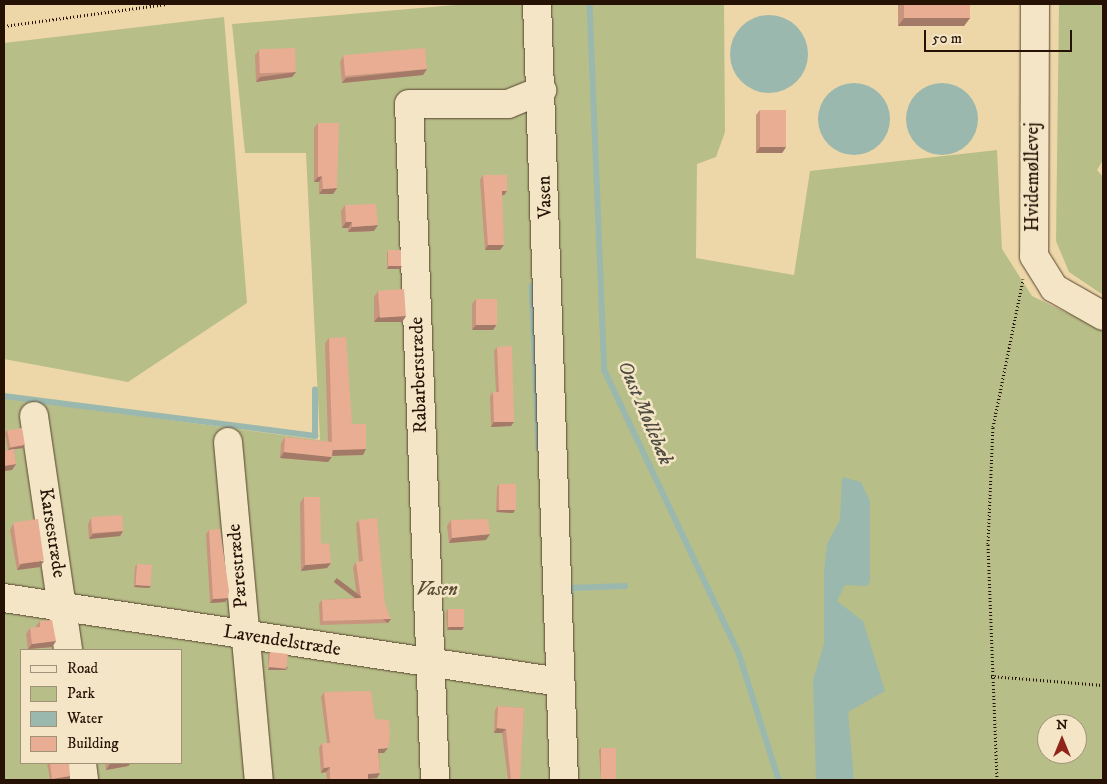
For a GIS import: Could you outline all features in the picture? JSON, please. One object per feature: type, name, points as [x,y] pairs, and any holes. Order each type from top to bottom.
[{"type":"street","name":"Vasen","points":[[537,4],[542,90],[564,780]]},
{"type":"street","name":"Hvidemøllevej","points":[[1035,4],[1034,256],[1054,288],[1103,316]]},
{"type":"street","name":"Rabarberstræde","points":[[435,780],[429,664],[409,104],[508,104],[542,90]]},
{"type":"street","name":"Karsestræde","points":[[34,416],[68,649]]},
{"type":"street","name":"Pærestræde","points":[[228,442],[243,635],[259,780]]},
{"type":"street","name":"Lavendelstræde","points":[[4,598],[429,664],[560,682]]},
{"type":"street","points":[[82,764],[84,780]]},
{"type":"path","points":[[4,26],[167,4]]},
{"type":"path","points":[[997,780],[991,676],[988,544],[993,427],[1017,291],[1034,256]]},
{"type":"path","points":[[991,676],[1103,685]]},
{"type":"green space","points":[[467,4],[724,4],[725,132],[716,157],[697,164],[696,258],[794,275],[810,171],[997,150],[1002,249],[1032,296],[1103,330],[1103,780],[4,780],[4,398],[320,440],[306,153],[245,153],[232,24]]},
{"type":"green space","points":[[1059,4],[1103,4],[1103,160],[1097,170],[1103,177],[1103,295],[1069,272],[1056,241]]},
{"type":"green space","points":[[224,17],[247,303],[128,382],[4,359],[4,43]]},
{"type":"water","points":[[761,15],[777,15],[791,21],[802,32],[808,46],[808,62],[802,76],[791,87],[777,93],[761,93],[747,87],[736,76],[730,62],[730,46],[736,32],[747,21]]},
{"type":"water","points":[[854,83],[874,89],[884,99],[890,119],[884,139],[874,149],[854,155],[834,149],[824,139],[818,119],[824,99],[834,89]]},
{"type":"water","points":[[942,83],[962,89],[972,99],[978,119],[972,139],[962,149],[942,155],[922,149],[912,139],[906,119],[912,99],[922,89]]},
{"type":"water","points":[[842,477],[861,482],[870,501],[870,581],[867,586],[845,585],[837,601],[863,621],[885,691],[848,712],[854,780],[816,780],[813,680],[824,644],[824,571],[827,544],[840,520]]},
{"type":"building","points":[[904,4],[970,4],[970,18],[904,18]]},
{"type":"building","points":[[295,48],[296,72],[260,73],[259,49]]},
{"type":"building","points":[[425,48],[427,69],[345,76],[343,55]]},
{"type":"building","points":[[760,110],[786,110],[786,147],[760,147]]},
{"type":"building","points":[[318,123],[339,123],[337,188],[323,189],[322,176],[318,177]]},
{"type":"building","points":[[483,175],[507,175],[507,191],[502,191],[504,245],[488,245]]},
{"type":"building","points":[[376,204],[378,225],[352,227],[352,222],[346,222],[345,205]]},
{"type":"building","points":[[388,250],[401,250],[401,266],[388,266]]},
{"type":"building","points":[[404,289],[406,316],[380,318],[378,291]]},
{"type":"building","points":[[476,299],[497,299],[497,325],[476,325]]},
{"type":"building","points":[[346,337],[352,424],[366,424],[366,449],[333,450],[333,445],[332,457],[284,452],[285,437],[332,442],[329,338]]},
{"type":"building","points":[[512,346],[514,422],[494,422],[493,392],[499,392],[497,347]]},
{"type":"building","points":[[22,428],[25,445],[10,447],[7,431]]},
{"type":"building","points":[[14,449],[16,464],[4,466],[4,451]]},
{"type":"building","points":[[499,484],[516,484],[516,510],[499,510]]},
{"type":"building","points":[[304,497],[320,497],[321,544],[329,543],[331,563],[305,565]]},
{"type":"building","points":[[122,515],[123,531],[92,533],[91,517]]},
{"type":"building","points":[[377,518],[385,604],[391,619],[323,621],[322,600],[361,598],[356,562],[363,561],[359,520]]},
{"type":"building","points":[[38,519],[44,561],[19,564],[13,522]]},
{"type":"building","points":[[488,519],[490,534],[452,538],[451,520]]},
{"type":"building","points":[[220,529],[229,591],[228,598],[213,599],[209,530]]},
{"type":"building","points":[[137,564],[152,565],[150,586],[136,585]]},
{"type":"building","points":[[448,609],[464,609],[464,627],[448,627]]},
{"type":"building","points":[[52,620],[56,641],[32,644],[30,628],[40,627],[40,621]]},
{"type":"building","points":[[270,652],[288,654],[286,669],[268,667]]},
{"type":"building","points":[[371,691],[375,719],[389,720],[390,739],[388,748],[378,749],[380,773],[368,774],[368,780],[330,780],[330,767],[324,768],[322,743],[330,743],[324,692]]},
{"type":"building","points":[[498,706],[524,708],[520,779],[511,780],[506,729],[497,728]]},
{"type":"building","points":[[601,748],[616,748],[616,780],[601,780]]},
{"type":"building","points":[[50,764],[69,764],[70,776],[52,779]]},
{"type":"waterway","name":"Oust Møllebæk","points":[[590,4],[605,371],[739,653],[779,780]]},
{"type":"waterway","points":[[532,286],[539,448]]},
{"type":"waterway","points":[[4,396],[315,436],[315,390]]},
{"type":"waterway","points":[[571,594],[570,588],[625,586]]}]
